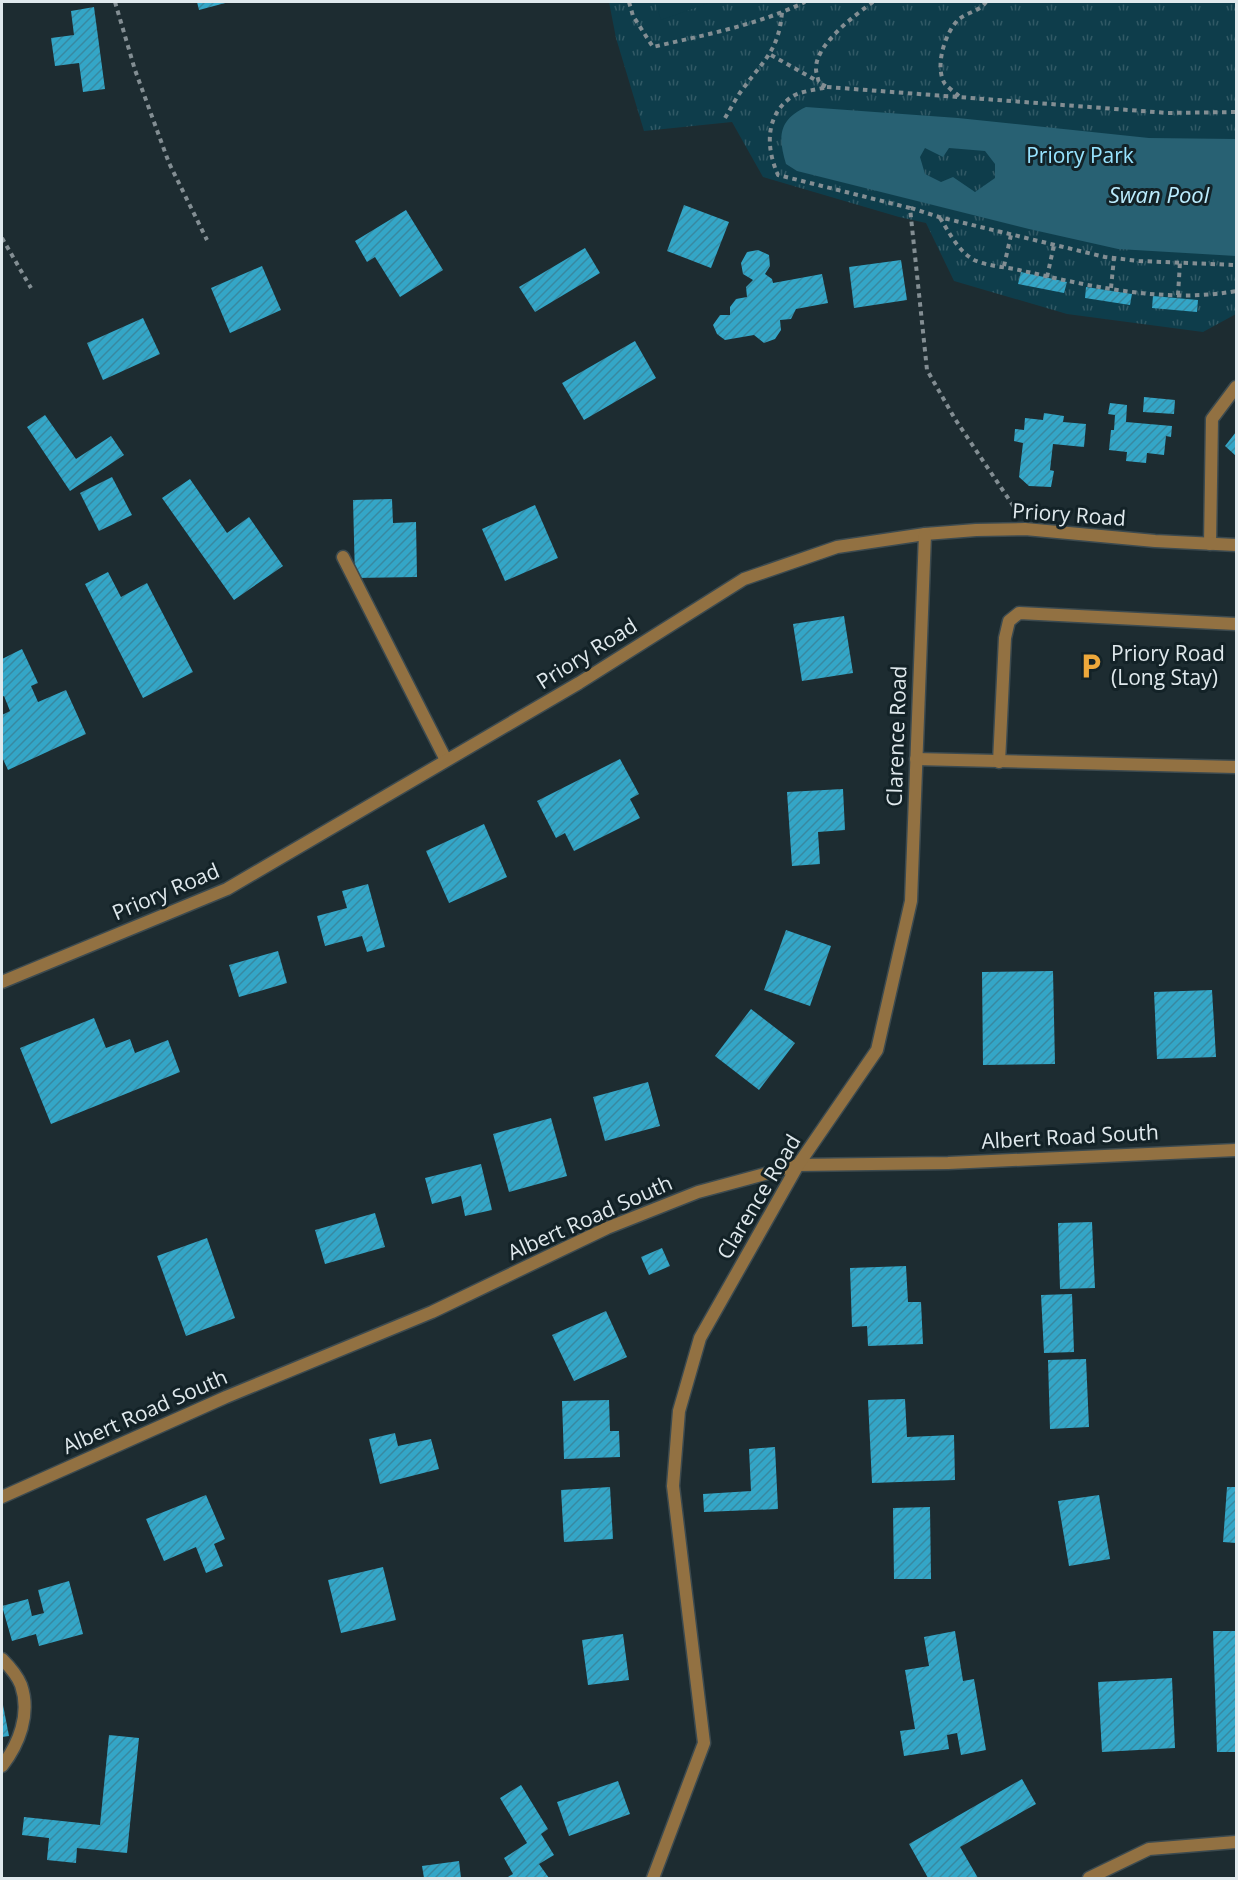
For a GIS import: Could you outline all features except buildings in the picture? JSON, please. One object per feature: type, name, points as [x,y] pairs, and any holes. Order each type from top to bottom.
[{"type":"street","points":[[1210,544],[1212,419],[1236,387]]},
{"type":"street","name":"Priory Road","points":[[2,982],[227,888],[579,683],[744,579],[837,547],[925,534],[976,530],[1024,529],[1155,542],[1236,545]]},
{"type":"street","name":"Clarence Road","points":[[653,1878],[704,1743],[673,1486],[679,1411],[700,1338],[798,1165],[877,1050],[911,900],[925,534]]},
{"type":"street","points":[[343,557],[446,760]]},
{"type":"street","points":[[999,762],[1005,638],[1009,621],[1019,613],[1236,624]]},
{"type":"street","points":[[916,759],[1236,766]]},
{"type":"street","name":"Albert Road South","points":[[2,1497],[226,1396],[432,1312],[607,1228],[698,1192],[798,1165],[948,1163],[1236,1150]]},
{"type":"street","points":[[2,1659],[21,1685],[24,1701],[24,1718],[19,1737],[2,1766]]},
{"type":"street","points":[[1089,1878],[1149,1849],[1236,1842]]},
{"type":"path","points":[[115,2],[135,70],[168,163],[207,240]]},
{"type":"path","points":[[629,2],[633,16],[653,47],[716,32],[782,12],[805,2]]},
{"type":"path","points":[[819,83],[816,68],[820,53],[836,33],[873,2]]},
{"type":"path","points":[[960,97],[945,83],[941,68],[942,50],[959,20],[986,2]]},
{"type":"path","points":[[725,118],[744,87],[771,55],[781,28],[782,12]]},
{"type":"path","points":[[771,55],[827,87]]},
{"type":"path","points":[[1236,112],[1168,113],[827,87],[792,96],[774,115],[770,133],[771,158],[778,175],[1011,235],[1114,258],[1236,265]]},
{"type":"path","points":[[910,208],[927,370],[955,419],[1012,502],[1024,529]]},
{"type":"path","points":[[939,217],[958,246],[975,260],[1047,277],[1111,288],[1210,296],[1236,291]]},
{"type":"path","points":[[1004,267],[1011,235]]},
{"type":"path","points":[[2,238],[31,288]]},
{"type":"path","points":[[1047,277],[1054,245]]},
{"type":"path","points":[[1111,288],[1114,258]]},
{"type":"path","points":[[1178,295],[1180,262]]},
{"type":"green space","name":"Priory Park","points":[[609,2],[1236,2],[1236,314],[1203,332],[1067,314],[954,281],[926,223],[763,177],[732,122],[644,131],[616,38]]},
{"type":"green space","points":[[655,2],[712,2],[661,20]]},
{"type":"water","name":"Swan Pool","points":[[806,107],[958,118],[1149,138],[1236,139],[1236,256],[1118,249],[797,171],[786,164],[781,138],[785,124]],"holes":[[[925,148],[943,157],[949,148],[985,151],[995,164],[995,178],[975,192],[953,177],[941,182],[925,174],[920,157]]]},
{"type":"place","name":"Priory Road (Long Stay)","points":[[1091,666]]}]
